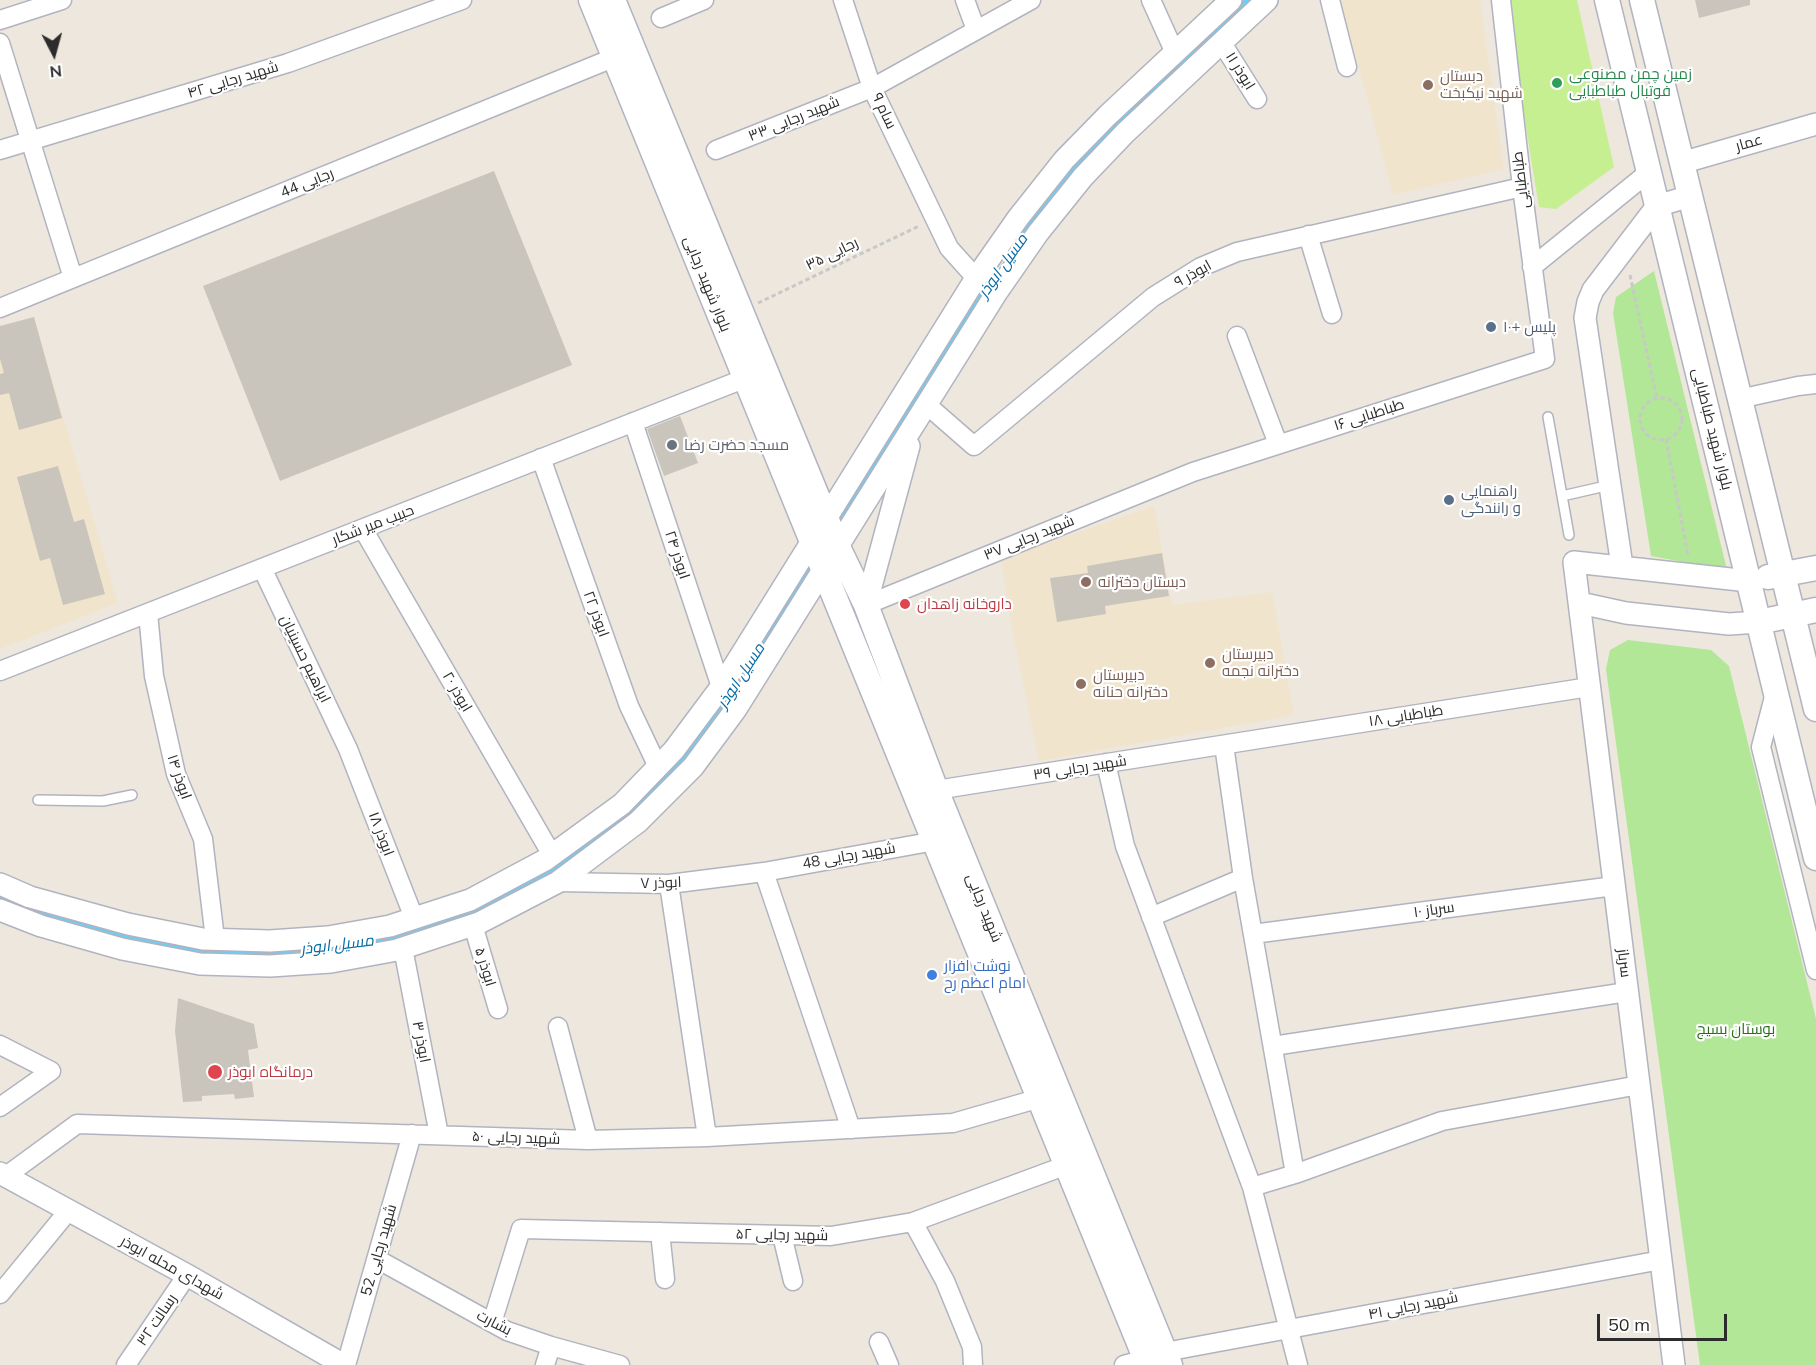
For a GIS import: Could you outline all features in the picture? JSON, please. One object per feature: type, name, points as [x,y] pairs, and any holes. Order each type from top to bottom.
[{"type":"main road","name":"بلوار شهید رجایی","points":[[591,0],[824,568]]},
{"type":"main road","name":"بلوار شهید رجایی","points":[[613,0],[826,519]]},
{"type":"main road","name":"بلوار شهید طباطبایی","points":[[1607,0],[1816,858]]},
{"type":"main road","points":[[1642,0],[1782,574],[1804,613],[1816,709]]},
{"type":"main road","points":[[1648,172],[1681,162]]},
{"type":"main road","name":"شهید رجایی","points":[[826,519],[866,604],[1151,1361]]},
{"type":"main road","name":"شهید رجایی","points":[[824,568],[1067,1165],[1151,1361]]},
{"type":"main road","points":[[1749,581],[1816,568]]},
{"type":"main road","points":[[1759,622],[1804,613]]},
{"type":"street","points":[[0,20],[62,0]]},
{"type":"street","name":"شهید رجایی ۴۲","points":[[0,150],[288,63],[462,0]]},
{"type":"street","points":[[661,18],[704,0]]},
{"type":"street","name":"سام ۹","points":[[843,0],[872,88],[934,218],[949,248],[976,278]]},
{"type":"street","points":[[965,0],[976,30]]},
{"type":"street","name":"شهید رجایی ۳۳","points":[[716,150],[872,88],[1031,0]]},
{"type":"street","points":[[1150,0],[1175,53]]},
{"type":"street","points":[[0,884],[30,897],[128,924],[203,939],[270,941],[328,937],[390,926],[470,900],[552,855],[622,804],[674,750],[721,687],[976,278],[1018,218],[1065,160],[1108,115],[1231,0]]},
{"type":"street","points":[[0,910],[41,926],[122,949],[200,964],[270,966],[331,962],[403,948],[473,925],[558,882],[638,822],[693,767],[736,709],[1004,282],[1038,233],[1083,177],[1125,133],[1268,0]]},
{"type":"street","points":[[1330,0],[1347,66]]},
{"type":"street","name":"طباطبایی","points":[[1501,0],[1522,187],[1545,359]]},
{"type":"street","name":"ابوذر ۱۱","points":[[1222,43],[1257,99]]},
{"type":"street","points":[[2,55],[73,278]]},
{"type":"street","name":"رجایی 44","points":[[0,308],[613,58]]},
{"type":"street","name":"عمار","points":[[1681,162],[1816,124]]},
{"type":"street","points":[[1532,267],[1648,172]]},
{"type":"street","name":"ابوذر ۹","points":[[927,405],[974,446],[1153,297],[1201,267],[1237,252],[1522,187]]},
{"type":"street","points":[[1690,196],[1657,206],[1593,290],[1585,318],[1622,566],[1749,581]]},
{"type":"street","points":[[1308,236],[1332,314]]},
{"type":"street","points":[[1237,336],[1278,444]]},
{"type":"street","name":"طباطبایی ۱۶","points":[[1193,472],[1545,359]]},
{"type":"street","name":"حبیب میر شکار","points":[[0,671],[746,378]]},
{"type":"street","points":[[1739,399],[1816,384]]},
{"type":"street","name":"ابوذر ۲۴","points":[[633,422],[721,687]]},
{"type":"street","points":[[866,604],[915,424]]},
{"type":"street","name":"ابوذر ۲۲","points":[[541,458],[629,706],[658,766]]},
{"type":"street","name":"شهید رجایی ۳۷","points":[[866,604],[1193,472]]},
{"type":"street","name":"ابوذر ۲۰","points":[[363,529],[552,855]]},
{"type":"street","name":"سرباز","points":[[1622,566],[1574,562],[1674,1365]]},
{"type":"street","name":"ابراهیم حسینیان","points":[[262,568],[348,749]]},
{"type":"street","points":[[1580,603],[1626,613],[1729,624],[1759,622]]},
{"type":"street","name":"ابوذر ۱۴","points":[[148,613],[154,676],[176,774],[203,838],[215,939]]},
{"type":"street","name":"طباطبایی ۱۸","points":[[1224,745],[1589,687]]},
{"type":"street","points":[[1776,691],[1761,747],[1816,970]]},
{"type":"street","points":[[1224,745],[1243,878],[1295,1174]]},
{"type":"street","name":"شهید رجایی ۳۹","points":[[936,790],[1224,745]]},
{"type":"street","name":"ابوذر ۱۸","points":[[348,749],[414,918]]},
{"type":"street","points":[[1106,763],[1125,846],[1252,1187],[1298,1365]]},
{"type":"street","name":"شهید رجایی 48","points":[[764,872],[935,841]]},
{"type":"street","points":[[764,872],[851,1129]]},
{"type":"street","name":"ابوذر ۷","points":[[558,882],[669,884],[764,872]]},
{"type":"street","points":[[1151,916],[1243,878]]},
{"type":"street","points":[[669,884],[707,1137]]},
{"type":"street","name":"سرباز ۱۰","points":[[1253,934],[1614,886]]},
{"type":"street","name":"ابوذر ۵","points":[[473,925],[498,1008]]},
{"type":"street","name":"ابوذر ۳","points":[[403,948],[439,1135]]},
{"type":"street","points":[[1273,1046],[1627,992]]},
{"type":"street","points":[[558,1027],[588,1140]]},
{"type":"street","points":[[0,1045],[51,1071],[0,1107]]},
{"type":"street","points":[[1252,1187],[1295,1174],[1442,1121],[1639,1085]]},
{"type":"street","name":"شهید رجایی ۵۰","points":[[3,1174],[77,1124],[588,1140],[707,1137],[952,1123],[1040,1098]]},
{"type":"street","name":"شهید رجایی 52","points":[[345,1365],[412,1134]]},
{"type":"street","name":"شهید رجایی ۵۲","points":[[492,1323],[521,1228],[831,1236],[913,1222],[1067,1165]]},
{"type":"street","name":"شهدای محله ابوذر","points":[[3,1174],[345,1365]]},
{"type":"street","points":[[0,1294],[69,1210]]},
{"type":"street","points":[[913,1222],[945,1281],[972,1347],[973,1365]]},
{"type":"street","points":[[660,1232],[665,1279]]},
{"type":"street","points":[[782,1235],[793,1281]]},
{"type":"street","name":"بشارت","points":[[377,1259],[507,1331],[620,1365]]},
{"type":"street","name":"شهید رجایی ۴۱","points":[[1151,1361],[1288,1329],[1661,1260]]},
{"type":"street","name":"رسالت ۳۲","points":[[133,1363],[187,1275]]},
{"type":"street","points":[[879,1342],[889,1365]]},
{"type":"street","points":[[544,1365],[551,1346]]},
{"type":"lane","points":[[1548,417],[1569,535]]},
{"type":"lane","points":[[1562,496],[1610,485]]},
{"type":"lane","points":[[38,800],[103,801],[132,795]]},
{"type":"path","name":"رجایی ۳۵","points":[[741,312],[934,218]]},
{"type":"path","points":[[1624,249],[1657,399]]},
{"type":"path","points":[[1657,399],[1672,401],[1681,412],[1679,431],[1666,439],[1655,439],[1648,436],[1641,424],[1642,410],[1647,404],[1657,399]]},
{"type":"path","points":[[1666,439],[1691,574]]},
{"type":"shaded area","name":"دبستان شهید نیکبخت","points":[[1341,0],[1480,0],[1504,169],[1393,195]]},
{"type":"shaded area","points":[[34,317],[118,603],[0,649],[0,330]]},
{"type":"shaded area","points":[[1154,506],[1172,605],[1272,592],[1294,715],[1039,761],[1012,628],[1001,559]]},
{"type":"green space","name":"زمین چمن مصنوعی فوتبال طباطبایی","points":[[1505,0],[1577,0],[1614,167],[1556,209],[1539,207]]},
{"type":"green space","points":[[1654,271],[1727,570],[1651,556],[1613,313],[1616,297]]},
{"type":"green space","name":"بوستان بسیج","points":[[1628,640],[1711,650],[1729,666],[1816,1019],[1816,1365],[1700,1365],[1606,669],[1610,650]]},
{"type":"building","points":[[1695,0],[1750,0],[1750,5],[1699,18]]},
{"type":"building","points":[[494,171],[572,365],[280,481],[203,286]]},
{"type":"building","points":[[34,317],[62,418],[19,430],[9,393],[0,395],[0,374],[4,373],[0,359],[0,326]]},
{"type":"building","name":"مسجد حضرت رضا","points":[[680,416],[698,463],[664,476],[647,429]]},
{"type":"building","points":[[58,466],[74,522],[84,519],[105,594],[63,605],[50,558],[40,561],[17,477]]},
{"type":"building","points":[[1162,553],[1169,596],[1105,606],[1106,614],[1057,622],[1050,578],[1088,573],[1087,566]]},
{"type":"building","name":"درمانگاه ابوذر","points":[[178,998],[254,1024],[258,1048],[248,1050],[254,1097],[235,1099],[234,1094],[202,1096],[202,1101],[183,1102],[175,1031]]},
{"type":"waterway","name":"مسیل ابوذر","points":[[1019,243],[1051,196],[1157,85],[1247,0]]},
{"type":"waterway","name":"مسیل ابوذر","points":[[0,896],[39,914],[116,934],[187,947],[267,952],[337,947],[401,935],[481,909],[530,884],[646,798],[681,762],[721,708],[840,523],[954,337],[995,278]]},
{"type":"place","name":"زمین چمن مصنوعی فوتبال طباطبایی","points":[[1557,83]]},
{"type":"place","name":"دبستان شهید نیکبخت","points":[[1428,85]]},
{"type":"place","name":"پلیس +۱۰","points":[[1491,327]]},
{"type":"place","name":"مسجد حضرت رضا","points":[[672,445]]},
{"type":"place","name":"راهنمایی و رانندگی","points":[[1449,500]]},
{"type":"place","name":"دبستان دخترانه","points":[[1086,582]]},
{"type":"place","name":"داروخانه زاهدان","points":[[905,604]]},
{"type":"place","name":"دبیرستان دخترانه نجمه","points":[[1210,663]]},
{"type":"place","name":"دبیرستان دخترانه حنانه","points":[[1081,684]]},
{"type":"place","name":"نوشت افزار امام اعظم رح","points":[[932,975]]},
{"type":"place","name":"درمانگاه ابوذر","points":[[215,1072]]}]
